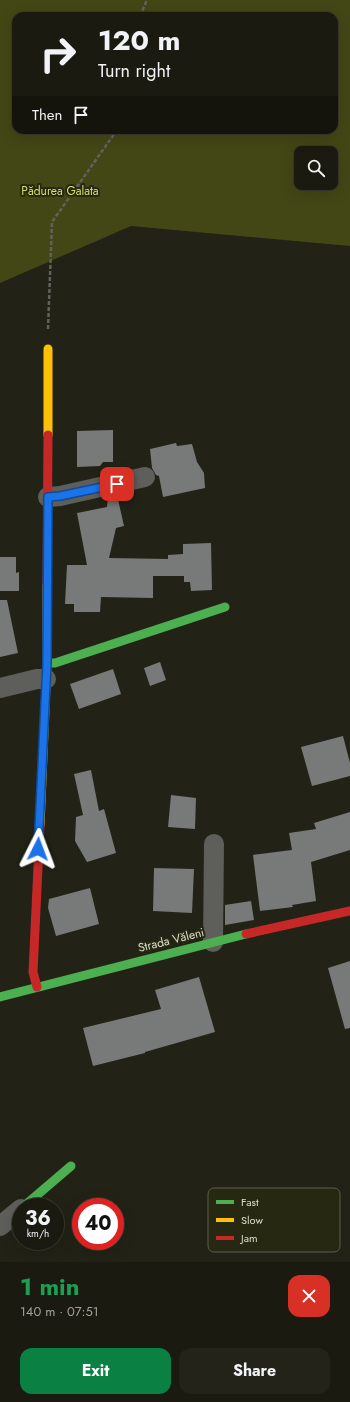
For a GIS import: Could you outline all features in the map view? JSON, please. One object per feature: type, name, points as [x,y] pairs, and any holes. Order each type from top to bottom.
[{"type":"street","points":[[37,987],[33,972],[47,671],[48,349]]},
{"type":"street","points":[[48,497],[60,496],[145,477]]},
{"type":"street","points":[[0,688],[37,679],[55,663],[225,607]]},
{"type":"street","points":[[214,844],[214,942]]},
{"type":"street","name":"Strada Văleni","points":[[0,997],[214,942],[350,911]]},
{"type":"street","points":[[34,1198],[71,1166]]},
{"type":"street","points":[[0,1226],[12,1216]]},
{"type":"path","points":[[142,12],[147,0]]},
{"type":"path","points":[[48,349],[52,222],[114,134]]},
{"type":"green space","name":"Pădurea Galata","points":[[0,0],[350,0],[350,246],[131,226],[0,283]]},
{"type":"building","points":[[113,430],[113,462],[103,462],[100,466],[77,467],[77,431]]},
{"type":"building","points":[[176,443],[177,446],[192,444],[197,462],[204,473],[205,488],[163,497],[159,476],[156,475],[152,468],[150,449]]},
{"type":"building","points":[[117,495],[124,526],[116,528],[109,558],[168,559],[168,555],[183,554],[183,544],[211,543],[212,590],[191,591],[190,582],[184,582],[184,576],[153,576],[153,598],[101,597],[100,612],[74,612],[74,604],[65,604],[67,565],[87,565],[77,513],[107,507],[108,497]]},
{"type":"building","points":[[0,557],[16,557],[16,573],[19,572],[19,591],[0,591]]},
{"type":"building","points":[[0,600],[7,600],[18,653],[0,657]]},
{"type":"building","points":[[160,662],[166,680],[150,686],[144,668]]},
{"type":"building","points":[[113,669],[121,694],[79,709],[70,684]]},
{"type":"building","points":[[343,736],[350,763],[350,776],[312,786],[301,747]]},
{"type":"building","points":[[91,770],[99,811],[104,809],[116,853],[87,862],[75,841],[76,817],[83,815],[74,774]]},
{"type":"building","points":[[171,795],[196,798],[195,829],[168,827]]},
{"type":"building","points":[[350,812],[350,850],[311,862],[316,901],[292,905],[293,907],[260,911],[253,855],[292,850],[289,833],[316,829],[314,823]]},
{"type":"building","points":[[154,868],[194,869],[192,913],[153,911]]},
{"type":"building","points":[[90,888],[99,924],[56,936],[48,908],[49,899]]},
{"type":"building","points":[[251,901],[254,920],[225,925],[225,905]]},
{"type":"building","points":[[350,961],[350,1028],[345,1029],[328,968]]},
{"type":"building","points":[[199,977],[215,1032],[145,1053],[93,1066],[83,1028],[161,1009],[155,990]]},
{"type":"traffic: fast","points":[[47,663],[55,663],[225,607]]},
{"type":"traffic: fast","points":[[0,997],[246,934]]},
{"type":"traffic: fast","points":[[34,1198],[71,1166]]},
{"type":"traffic: slow","points":[[48,349],[48,435]]},
{"type":"traffic: slow","points":[[40,825],[47,663],[47,585]]},
{"type":"traffic: jam","points":[[47,585],[48,435]]},
{"type":"traffic: jam","points":[[37,987],[33,972],[40,825]]},
{"type":"traffic: jam","points":[[246,934],[350,911]]},
{"type":"route","points":[[38,849],[47,663],[48,497],[60,496],[117,484]]}]
